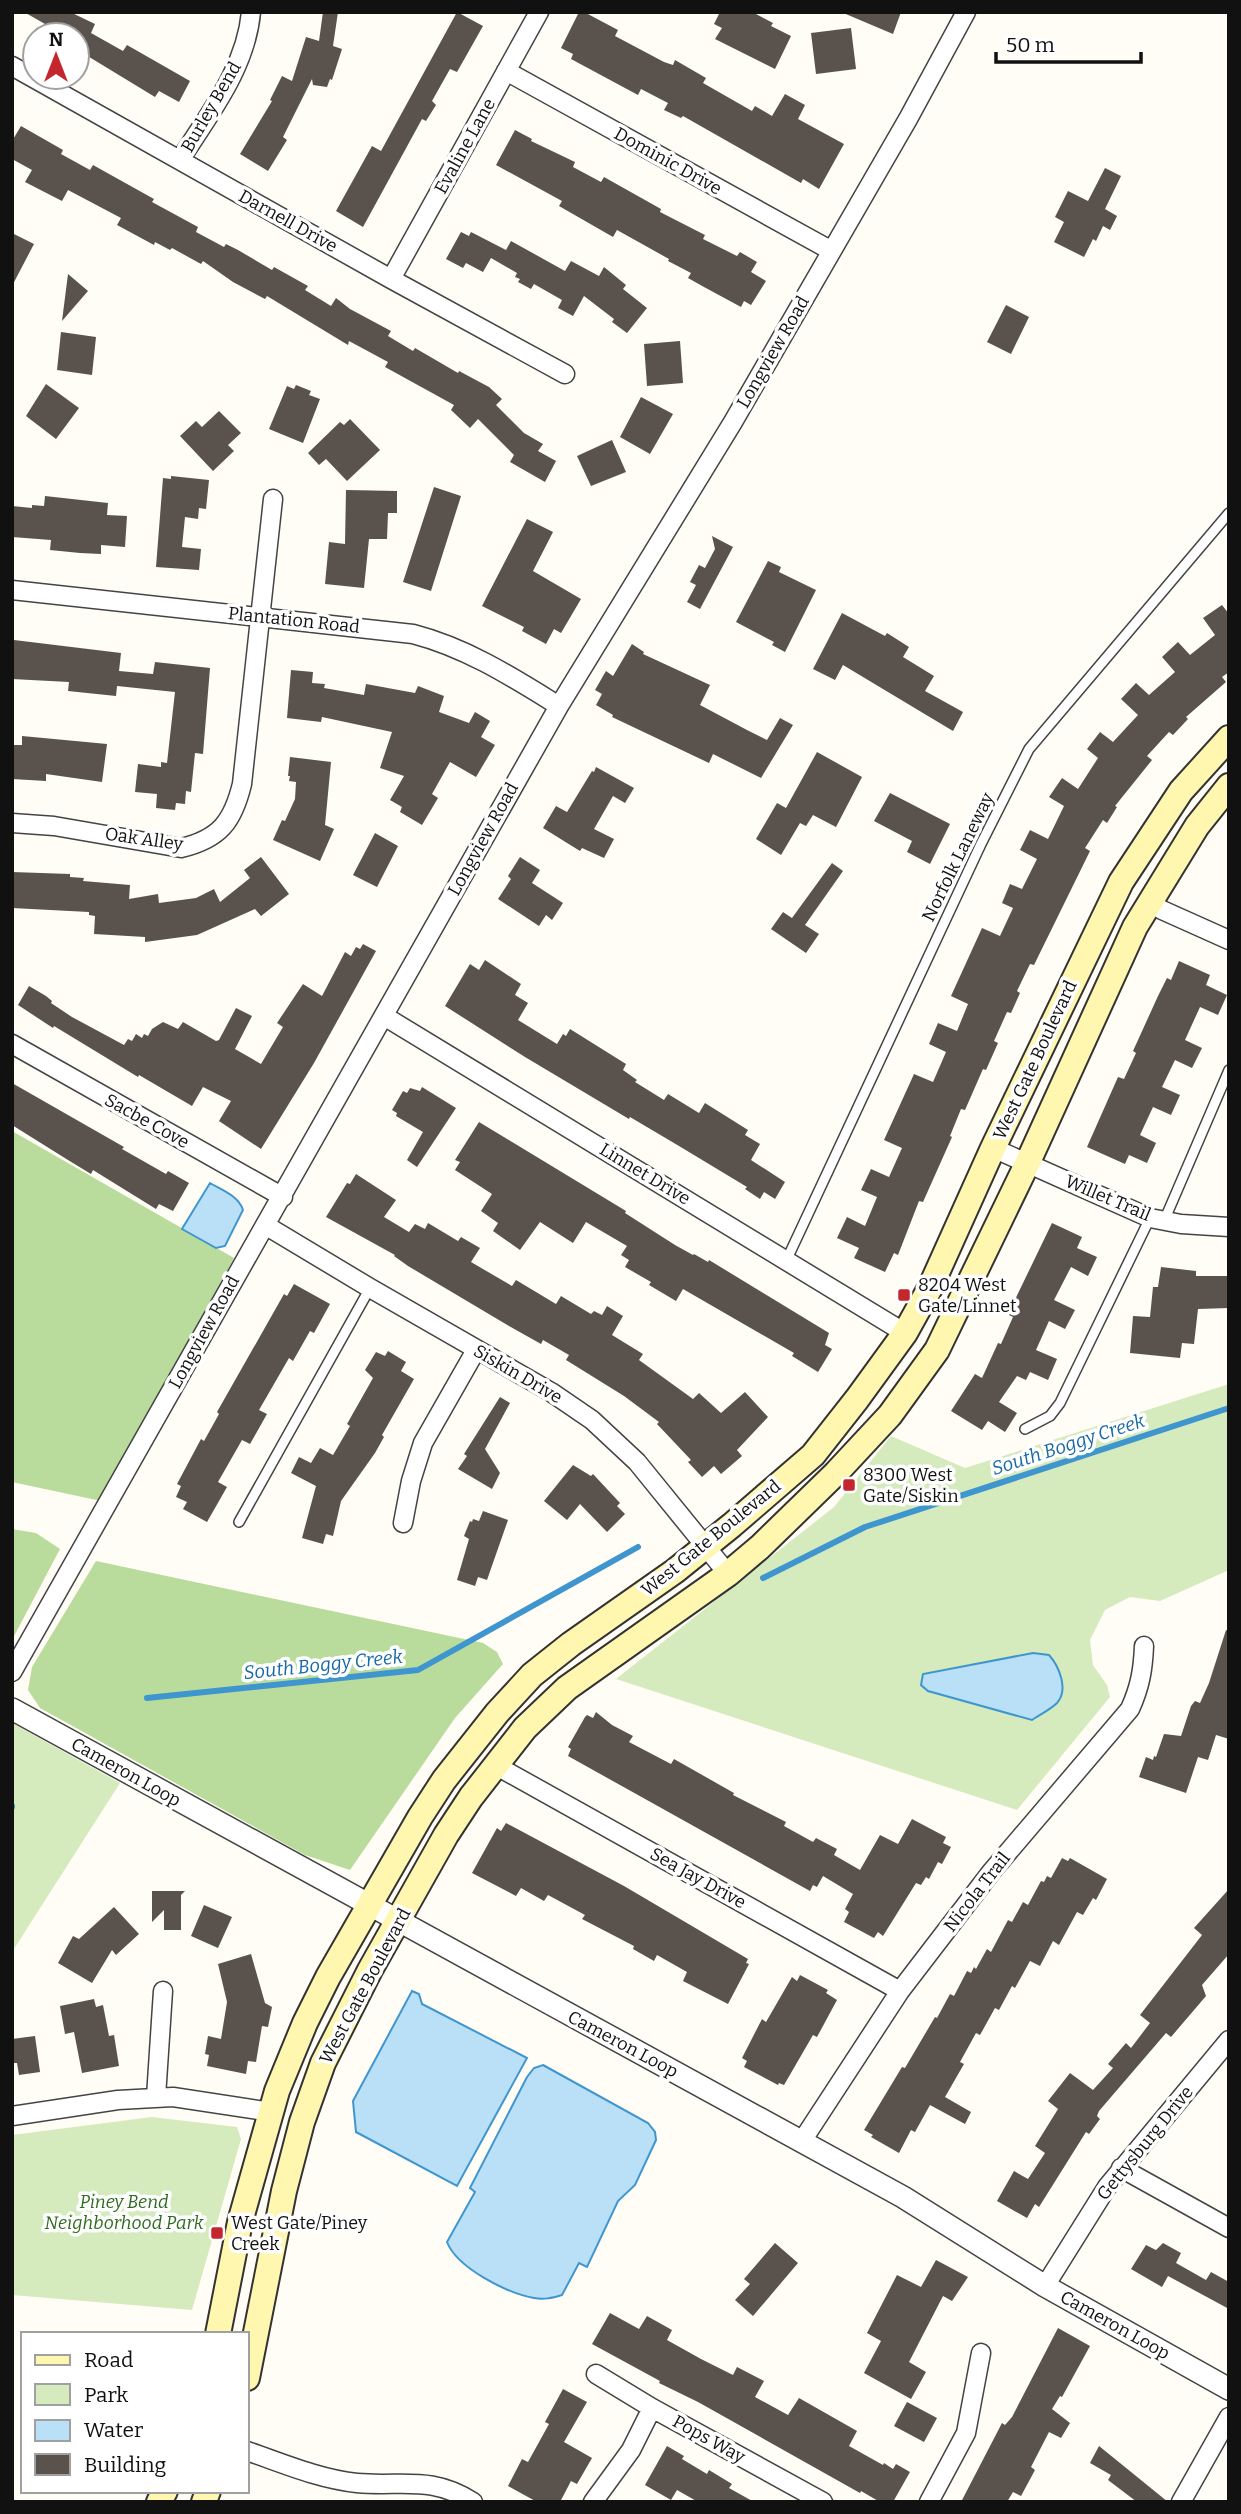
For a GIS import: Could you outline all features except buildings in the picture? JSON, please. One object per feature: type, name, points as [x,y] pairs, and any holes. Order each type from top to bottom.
[{"type":"main road","name":"West Gate Boulevard","points":[[218,2332],[240,2222],[271,2112],[305,2023],[368,1906],[444,1780],[532,1675],[706,1546],[813,1455],[858,1399],[905,1333],[930,1288],[1104,912],[1181,791],[1229,738]]},
{"type":"main road","name":"West Gate Boulevard","points":[[248,2373],[284,2190],[302,2122],[323,2063],[370,1970],[446,1835],[471,1797],[525,1728],[567,1688],[728,1574],[779,1529],[890,1415],[937,1350],[1028,1162],[1135,927],[1197,826],[1229,786]]},
{"type":"main road","points":[[229,2279],[235,2318],[233,2332]]},
{"type":"street","name":"Burley Bend","points":[[180,160],[228,83],[242,52],[251,12]]},
{"type":"street","name":"Evaline Lane","points":[[391,279],[539,12]]},
{"type":"street","name":"Longview Road","points":[[12,1672],[559,706],[733,422],[908,119],[966,12]]},
{"type":"street","name":"Darnell Drive","points":[[12,66],[565,374]]},
{"type":"street","name":"Dominic Drive","points":[[506,71],[830,250]]},
{"type":"street","name":"Oak Alley","points":[[12,823],[54,826],[181,848],[196,844],[223,828],[232,816],[242,784],[274,499]]},
{"type":"street","name":"Plantation Road","points":[[12,590],[392,631],[437,640],[475,656],[559,706]]},
{"type":"street","points":[[1150,902],[1229,940]]},
{"type":"street","name":"Linnet Drive","points":[[384,1016],[905,1333]]},
{"type":"street","name":"Sacbe Cove","points":[[12,1044],[283,1197]]},
{"type":"street","name":"Willet Trail","points":[[993,1148],[1157,1219],[1229,1227]]},
{"type":"street","name":"Siskin Drive","points":[[265,1225],[551,1392],[592,1420],[637,1462],[728,1574]]},
{"type":"street","points":[[403,1523],[411,1481],[423,1443],[476,1350]]},
{"type":"street","name":"Nicola Trail","points":[[802,2141],[900,1990],[992,1871],[1130,1709],[1142,1680],[1144,1646]]},
{"type":"street","name":"Cameron Loop","points":[[12,1709],[903,2197],[1045,2286],[1229,2389]]},
{"type":"street","name":"Sea Jay Drive","points":[[495,1765],[900,1990]]},
{"type":"street","points":[[156,2097],[163,1990]]},
{"type":"street","name":"Gettysburg Drive","points":[[1045,2286],[1121,2168],[1229,2040]]},
{"type":"street","points":[[12,2116],[156,2097],[173,2097],[271,2112]]},
{"type":"street","points":[[1121,2168],[1229,2228]]},
{"type":"street","points":[[929,2502],[966,2433],[981,2353]]},
{"type":"street","name":"Pops Way","points":[[596,2374],[652,2409],[823,2502]]},
{"type":"street","points":[[593,2502],[631,2450],[652,2409]]},
{"type":"street","points":[[1181,2502],[1229,2417]]},
{"type":"street","points":[[248,2451],[313,2473],[357,2483],[423,2483],[444,2488],[473,2502]]},
{"type":"lane","name":"Norfolk Laneway","points":[[786,1259],[981,844],[1029,750],[1076,691],[1229,513]]},
{"type":"lane","points":[[1025,1429],[1050,1416],[1060,1404],[1157,1219],[1229,1070]]},
{"type":"lane","points":[[239,1522],[370,1288]]},
{"type":"green space","points":[[12,1131],[234,1258],[101,1501],[12,1482]]},
{"type":"green space","points":[[1229,1384],[1229,1570],[1160,1601],[1130,1597],[1105,1610],[1090,1640],[1093,1665],[1107,1685],[1110,1697],[1017,1810],[616,1679],[834,1507],[891,1436],[965,1468]]},
{"type":"green space","points":[[12,1529],[36,1533],[60,1549],[12,1640]]},
{"type":"green space","points":[[96,1561],[483,1643],[497,1652],[503,1664],[455,1718],[350,1870],[305,1855],[40,1708],[28,1690],[32,1667]]},
{"type":"green space","points":[[12,1723],[120,1783],[12,1952]]},
{"type":"green space","name":"Piney Bend Neighborhood Park","points":[[152,2117],[237,2127],[241,2139],[192,2310],[12,2295],[12,2135]]},
{"type":"water","points":[[210,1183],[234,1197],[243,1210],[225,1246],[216,1248],[182,1229]]},
{"type":"water","points":[[1033,1653],[1049,1655],[1059,1672],[1062,1692],[1057,1703],[1032,1720],[928,1691],[921,1685],[923,1674]]},
{"type":"water","points":[[412,1991],[419,1994],[422,2004],[527,2058],[457,2186],[356,2132],[353,2101]]},
{"type":"water","points":[[543,2065],[648,2123],[655,2132],[656,2140],[635,2185],[618,2201],[587,2267],[579,2263],[562,2295],[541,2299],[510,2291],[484,2278],[461,2261],[447,2242],[475,2192],[470,2188],[527,2077],[534,2068]]},
{"type":"waterway","name":"South Boggy Creek","points":[[763,1578],[865,1527],[1229,1408]]},
{"type":"waterway","name":"South Boggy Creek","points":[[147,1698],[418,1670],[638,1547]]},
{"type":"place","name":"8204 West Gate/Linnet","points":[[904,1295]]},
{"type":"place","name":"8300 West Gate/Siskin","points":[[849,1485]]},
{"type":"place","name":"West Gate/Piney Creek","points":[[217,2233]]}]
